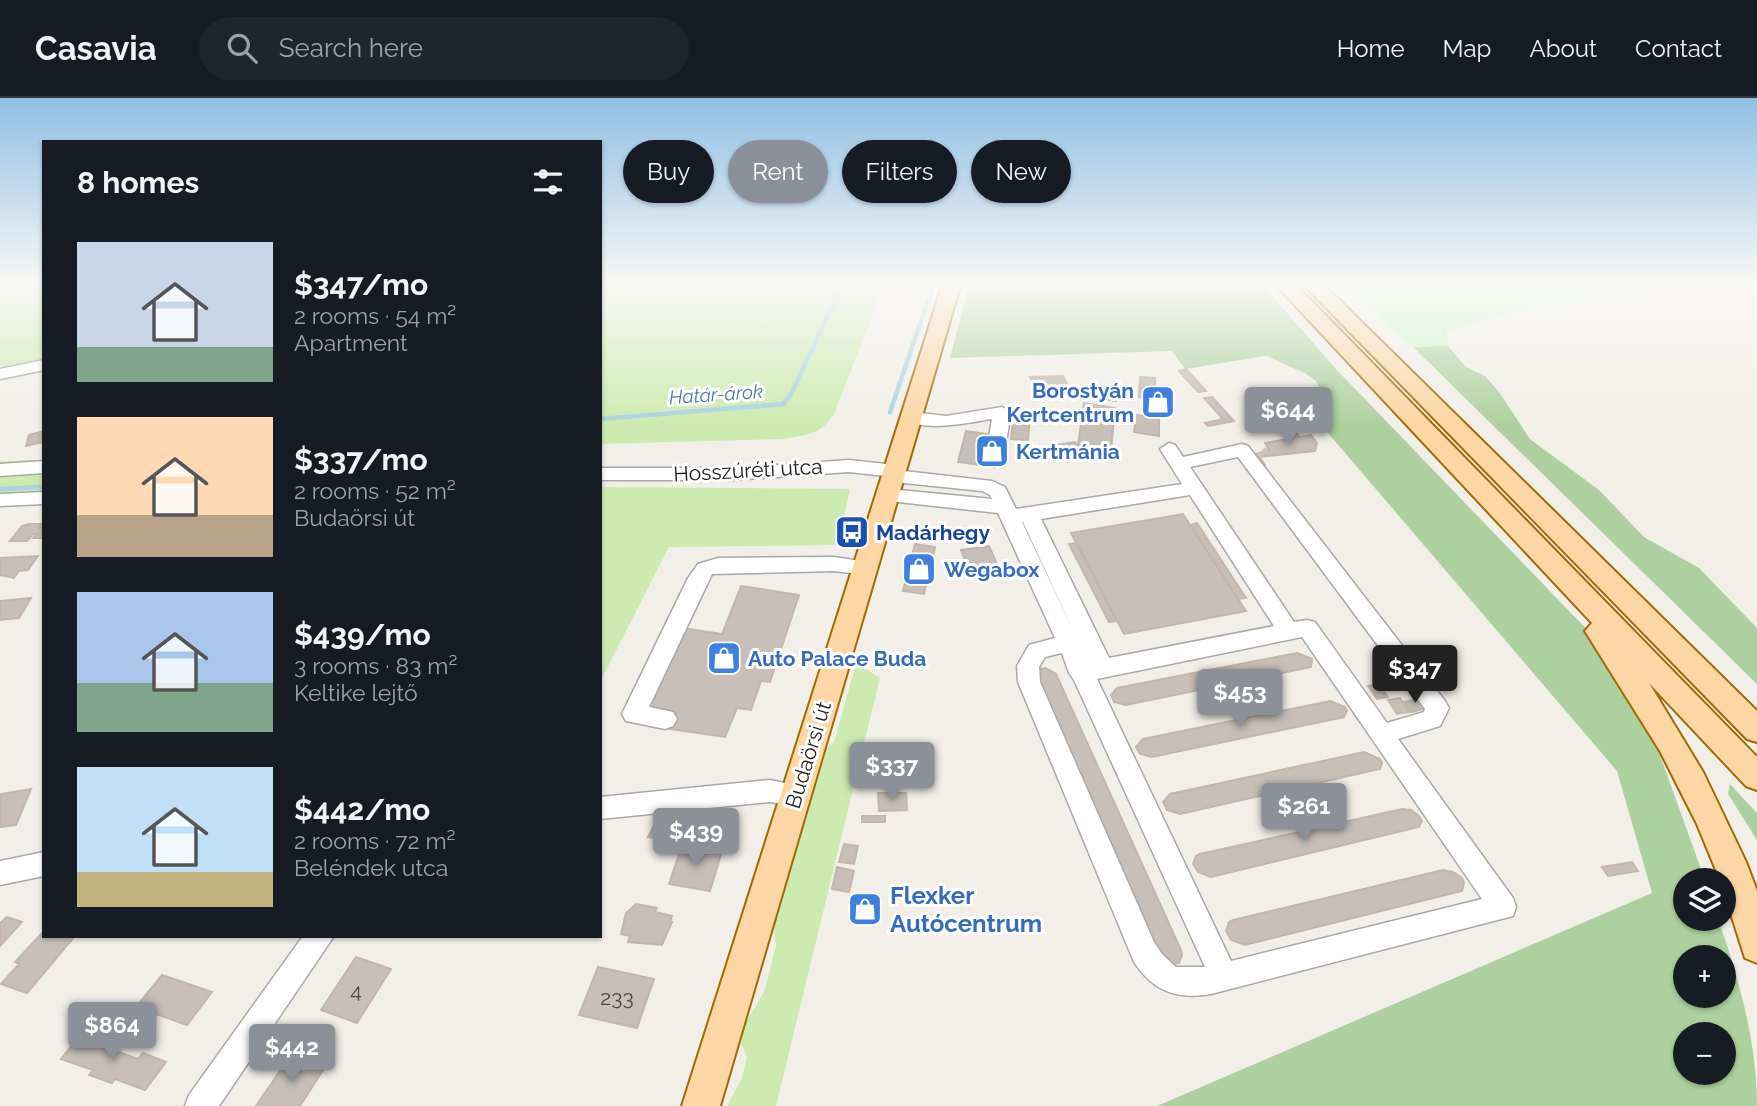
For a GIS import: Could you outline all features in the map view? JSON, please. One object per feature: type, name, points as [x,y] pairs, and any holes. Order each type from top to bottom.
[{"type":"main road","name":"Budaörsi út","points":[[701,1106],[938,330]]},
{"type":"main road","points":[[1327,330],[1757,776]]},
{"type":"main road","points":[[1357,330],[1757,730]]},
{"type":"main road","points":[[1502,513],[1599,632],[1649,705],[1691,778],[1728,860],[1757,946]]},
{"type":"street","points":[[0,374],[42,365]]},
{"type":"street","points":[[912,418],[946,421],[1002,412],[994,461]]},
{"type":"street","points":[[1289,632],[1174,456],[1257,455],[1437,708],[1432,719],[1382,734]]},
{"type":"street","name":"Hosszúréti utca","points":[[602,474],[732,474],[830,466],[872,468],[892,481],[1015,512],[1195,488]]},
{"type":"street","points":[[0,470],[42,467]]},
{"type":"street","points":[[1,501],[42,498]]},
{"type":"street","points":[[1015,512],[1092,671],[1224,977]]},
{"type":"street","points":[[1015,512],[1066,643],[1092,671]]},
{"type":"street","points":[[665,719],[634,714],[698,578],[705,569],[718,565],[802,564],[867,568]]},
{"type":"street","points":[[1066,643],[1037,651],[1028,666],[1029,682],[1144,952],[1157,972],[1169,980],[1193,983],[1224,977],[1503,907],[1307,628],[1092,671]]},
{"type":"street","points":[[602,808],[770,791],[795,795]]},
{"type":"street","points":[[0,873],[42,864]]},
{"type":"street","points":[[200,1106],[319,938]]},
{"type":"green space","points":[[0,330],[42,330],[42,372],[0,381]]},
{"type":"green space","points":[[602,330],[867,330],[829,421],[819,430],[784,439],[602,444]]},
{"type":"green space","points":[[957,330],[1302,330],[1336,369],[1597,640],[1653,736],[1701,868],[1673,868],[1673,931],[1722,931],[1727,945],[1673,945],[1673,1008],[1736,1008],[1736,976],[1754,1058],[1757,1106],[1157,1106],[1652,893],[1617,771],[1310,412],[1328,407],[1316,381],[1305,373],[1266,356],[1185,369],[1172,351],[950,358]]},
{"type":"green space","points":[[1394,330],[1448,330],[1445,331],[1448,346],[1466,367],[1485,376],[1530,439],[1599,490],[1644,537],[1699,568],[1757,628],[1757,684]]},
{"type":"green space","points":[[1394,330],[1448,330],[1445,331],[1448,346],[1413,347]]},
{"type":"green space","points":[[42,460],[42,494],[0,496],[0,461]]},
{"type":"green space","points":[[602,487],[850,489],[838,545],[669,547],[602,678]]},
{"type":"green space","points":[[855,667],[864,668],[880,678],[776,1106],[727,1106],[742,1078],[747,1057],[741,1043],[744,1026],[765,990],[776,944],[772,920],[780,907],[827,748],[834,742]]},
{"type":"green space","points":[[1730,784],[1757,813],[1757,840],[1728,794]]},
{"type":"building","points":[[1186,369],[1206,391],[1198,392],[1179,371]]},
{"type":"building","points":[[1063,376],[1068,385],[1035,387],[1030,377]]},
{"type":"building","points":[[1140,377],[1155,378],[1155,399],[1139,397]]},
{"type":"building","points":[[1096,385],[1117,388],[1116,401],[1094,398]]},
{"type":"building","points":[[1212,397],[1234,421],[1208,426],[1205,423],[1223,419],[1204,398]]},
{"type":"building","points":[[1084,403],[1115,408],[1111,450],[1078,445]]},
{"type":"building","points":[[1014,410],[1030,412],[1028,440],[1011,439]]},
{"type":"building","points":[[1136,415],[1159,418],[1159,436],[1134,432]]},
{"type":"building","points":[[1303,417],[1314,429],[1303,431],[1293,419]]},
{"type":"building","points":[[1286,420],[1299,436],[1289,438],[1276,421]]},
{"type":"building","points":[[966,431],[994,435],[987,466],[958,462]]},
{"type":"building","points":[[42,432],[42,442],[26,446],[29,435]]},
{"type":"building","points":[[1311,435],[1317,443],[1315,451],[1259,457],[1265,465],[1262,466],[1253,455],[1269,450],[1265,443]]},
{"type":"building","points":[[1075,442],[1079,449],[1042,455],[1038,448]]},
{"type":"building","points":[[1183,514],[1246,611],[1124,634],[1071,533]]},
{"type":"building","points":[[1197,523],[1246,598],[1238,599],[1190,525]]},
{"type":"building","points":[[41,524],[38,528],[42,526],[42,538],[33,538],[37,534],[33,534],[27,541],[10,541],[22,526]]},
{"type":"building","points":[[1077,543],[1117,621],[1109,622],[1069,544]]},
{"type":"building","name":"Wegabox","points":[[915,544],[935,547],[924,594],[903,591]]},
{"type":"building","points":[[989,546],[997,564],[968,568],[961,550]]},
{"type":"building","points":[[38,556],[28,570],[19,571],[14,578],[0,575],[0,558]]},
{"type":"building","name":"Auto Palace Buda","points":[[741,586],[799,595],[770,682],[761,681],[751,710],[737,708],[725,737],[670,729],[677,713],[648,707],[683,628],[722,634]]},
{"type":"building","points":[[31,598],[19,618],[0,620],[0,601]]},
{"type":"building","points":[[1297,653],[1312,659],[1311,667],[1126,705],[1114,702],[1111,695],[1117,688]]},
{"type":"building","points":[[1046,668],[1056,674],[1181,950],[1179,963],[1170,965],[1156,957],[1036,678],[1039,669]]},
{"type":"building","points":[[1379,684],[1388,697],[1377,699],[1368,686]]},
{"type":"building","points":[[1400,698],[1409,712],[1397,714],[1388,700]]},
{"type":"building","points":[[1419,699],[1427,708],[1411,712],[1404,702]]},
{"type":"building","points":[[1330,701],[1345,707],[1347,711],[1344,717],[1152,757],[1140,754],[1136,747],[1143,739]]},
{"type":"building","points":[[1364,752],[1380,759],[1380,769],[1180,814],[1167,810],[1163,802],[1170,794]]},
{"type":"building","points":[[31,789],[16,825],[0,827],[1,794]]},
{"type":"building","points":[[878,793],[906,793],[907,810],[879,811]]},
{"type":"building","points":[[680,806],[667,840],[648,837],[664,807]]},
{"type":"building","points":[[1402,809],[1411,810],[1419,816],[1422,821],[1419,827],[1211,877],[1198,872],[1193,864],[1196,856],[1200,854]]},
{"type":"building","points":[[862,816],[885,816],[885,822],[862,822]]},
{"type":"building","points":[[844,844],[858,846],[854,864],[839,862]]},
{"type":"building","points":[[682,845],[722,851],[710,891],[669,884]]},
{"type":"building","points":[[1632,862],[1638,871],[1608,876],[1602,867]]},
{"type":"building","points":[[837,867],[854,871],[849,892],[832,889]]},
{"type":"building","points":[[1443,870],[1462,878],[1462,891],[1245,945],[1231,940],[1226,931],[1229,922],[1233,920]]},
{"type":"building","points":[[636,904],[657,908],[655,912],[672,916],[662,945],[628,942],[630,936],[621,934],[626,913]]},
{"type":"building","points":[[7,917],[22,922],[0,946],[0,923]]},
{"type":"building","points":[[42,933],[42,938],[73,938],[27,993],[1,984],[19,964],[15,962]]},
{"type":"building","points":[[356,957],[391,969],[357,1023],[321,1010]]},
{"type":"building","points":[[598,967],[654,979],[637,1028],[579,1015]]},
{"type":"building","points":[[162,975],[212,992],[187,1025],[136,1007]]},
{"type":"building","points":[[83,1031],[109,1040],[104,1047],[138,1059],[143,1053],[166,1062],[145,1090],[115,1079],[112,1083],[89,1075],[93,1070],[61,1059]]},
{"type":"building","points":[[295,1056],[325,1067],[300,1106],[256,1106],[285,1063],[290,1064]]},
{"type":"waterway","name":"Határ-árok","points":[[602,419],[783,404],[790,396],[821,330]]},
{"type":"waterway","points":[[890,412],[918,330]]},
{"type":"waterway","name":"Határ-árok","points":[[0,489],[42,487]]},
{"type":"tunnel","points":[[1259,453],[1262,456]]},
{"type":"place","name":"Borostyán Kertcentrum","points":[[1158,402]]},
{"type":"place","name":"Kertmánia","points":[[992,451]]},
{"type":"place","name":"Madárhegy","points":[[852,532]]},
{"type":"place","name":"Wegabox","points":[[919,569]]},
{"type":"place","name":"Auto Palace Buda","points":[[724,658]]},
{"type":"place","name":"Flexker Autócentrum","points":[[865,909]]}]
